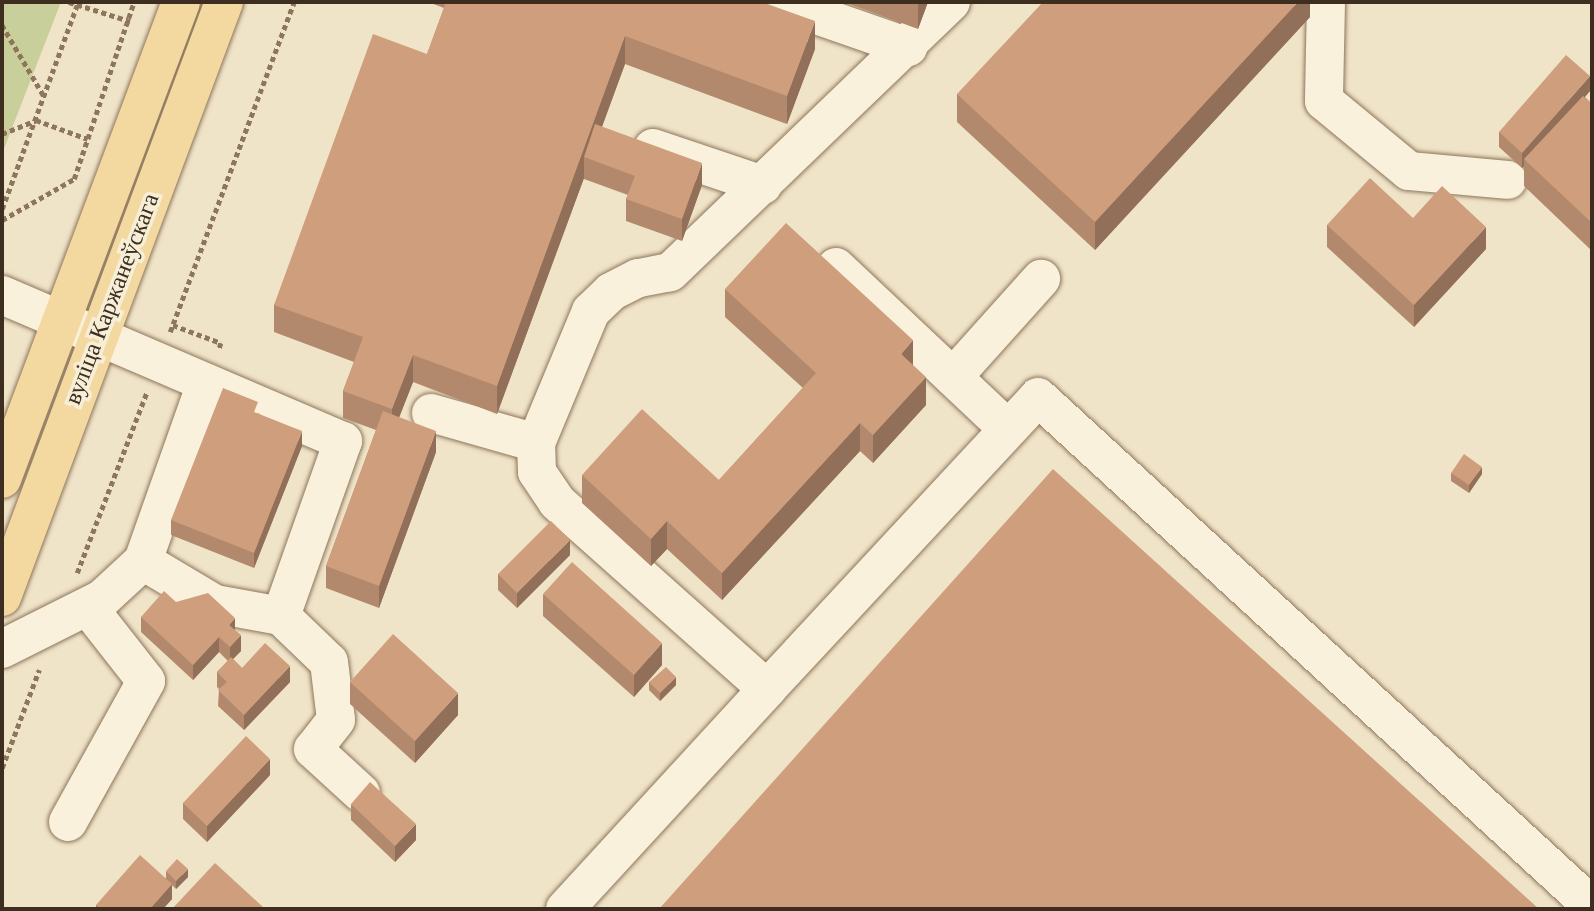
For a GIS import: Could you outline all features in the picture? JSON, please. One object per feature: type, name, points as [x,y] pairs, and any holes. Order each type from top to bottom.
[{"type":"main road","name":"вуліца Каржанеўскага","points":[[2,479],[181,2]]},
{"type":"main road","name":"вуліца Каржанеўскага","points":[[2,597],[96,337],[224,2]]},
{"type":"street","points":[[779,2],[908,47]]},
{"type":"street","points":[[767,689],[557,502],[537,472],[536,443],[591,311],[620,287],[670,272],[908,47],[951,2]]},
{"type":"street","points":[[1326,2],[1324,101],[1409,171],[1508,180]]},
{"type":"street","points":[[639,143],[763,185]]},
{"type":"street","points":[[836,267],[1009,429]]},
{"type":"street","points":[[953,377],[1041,279]]},
{"type":"street","points":[[2,295],[344,442],[281,616]]},
{"type":"street","points":[[2,649],[88,607],[143,561],[194,378]]},
{"type":"street","points":[[565,909],[1038,397],[1592,906]]},
{"type":"street","points":[[431,413],[536,443]]},
{"type":"street","points":[[143,561],[215,604],[281,616],[329,662],[336,720],[313,749],[361,793]]},
{"type":"street","points":[[68,822],[146,681],[88,607]]},
{"type":"path","points":[[69,2],[130,21]]},
{"type":"path","points":[[2,209],[78,3]]},
{"type":"path","points":[[2,220],[74,179],[136,3]]},
{"type":"path","points":[[2,25],[45,97]]},
{"type":"path","points":[[2,134],[36,120],[88,139]]},
{"type":"green space","points":[[2,2],[61,2],[2,154]]},
{"type":"building","points":[[446,2],[762,2],[815,21],[787,96],[625,36],[497,386],[413,355],[392,409],[343,391],[363,337],[274,305],[373,34],[427,54]]},
{"type":"building","points":[[1043,2],[1298,2],[1095,222],[957,94]]},
{"type":"building","points":[[1566,55],[1590,76],[1522,153],[1499,132]]},
{"type":"building","points":[[1583,96],[1592,104],[1592,223],[1524,159]]},
{"type":"building","points":[[595,124],[702,163],[682,219],[626,199],[635,176],[584,157]]},
{"type":"building","points":[[1370,178],[1413,218],[1442,186],[1486,227],[1414,305],[1327,225]]},
{"type":"building","points":[[786,223],[913,340],[901,354],[926,377],[873,435],[860,423],[722,573],[667,521],[651,539],[582,475],[642,409],[719,480],[816,373],[725,289]]},
{"type":"building","points":[[223,388],[258,402],[254,412],[302,431],[254,553],[171,520]]},
{"type":"building","points":[[383,411],[436,431],[379,586],[326,566]]},
{"type":"building","points":[[1464,454],[1482,467],[1469,485],[1451,473]]},
{"type":"building","points":[[1053,469],[1539,909],[659,909]]},
{"type":"building","points":[[551,521],[570,540],[517,593],[498,574]]},
{"type":"building","points":[[572,562],[662,643],[634,675],[543,594]]},
{"type":"building","points":[[164,591],[176,602],[208,593],[235,618],[229,625],[241,635],[230,647],[219,637],[193,665],[141,617]]},
{"type":"building","points":[[393,634],[458,693],[415,741],[350,682]]},
{"type":"building","points":[[265,643],[290,666],[244,715],[218,690],[227,682],[217,672],[231,657],[242,668]]},
{"type":"building","points":[[666,667],[676,677],[660,693],[649,682]]},
{"type":"building","points":[[246,736],[270,759],[207,826],[183,803]]},
{"type":"building","points":[[370,782],[416,824],[395,846],[351,804]]},
{"type":"building","points":[[140,855],[172,884],[150,909],[101,909],[96,905]]},
{"type":"building","points":[[177,859],[188,869],[176,881],[166,871]]},
{"type":"building","points":[[215,863],[263,907],[172,909]]}]
